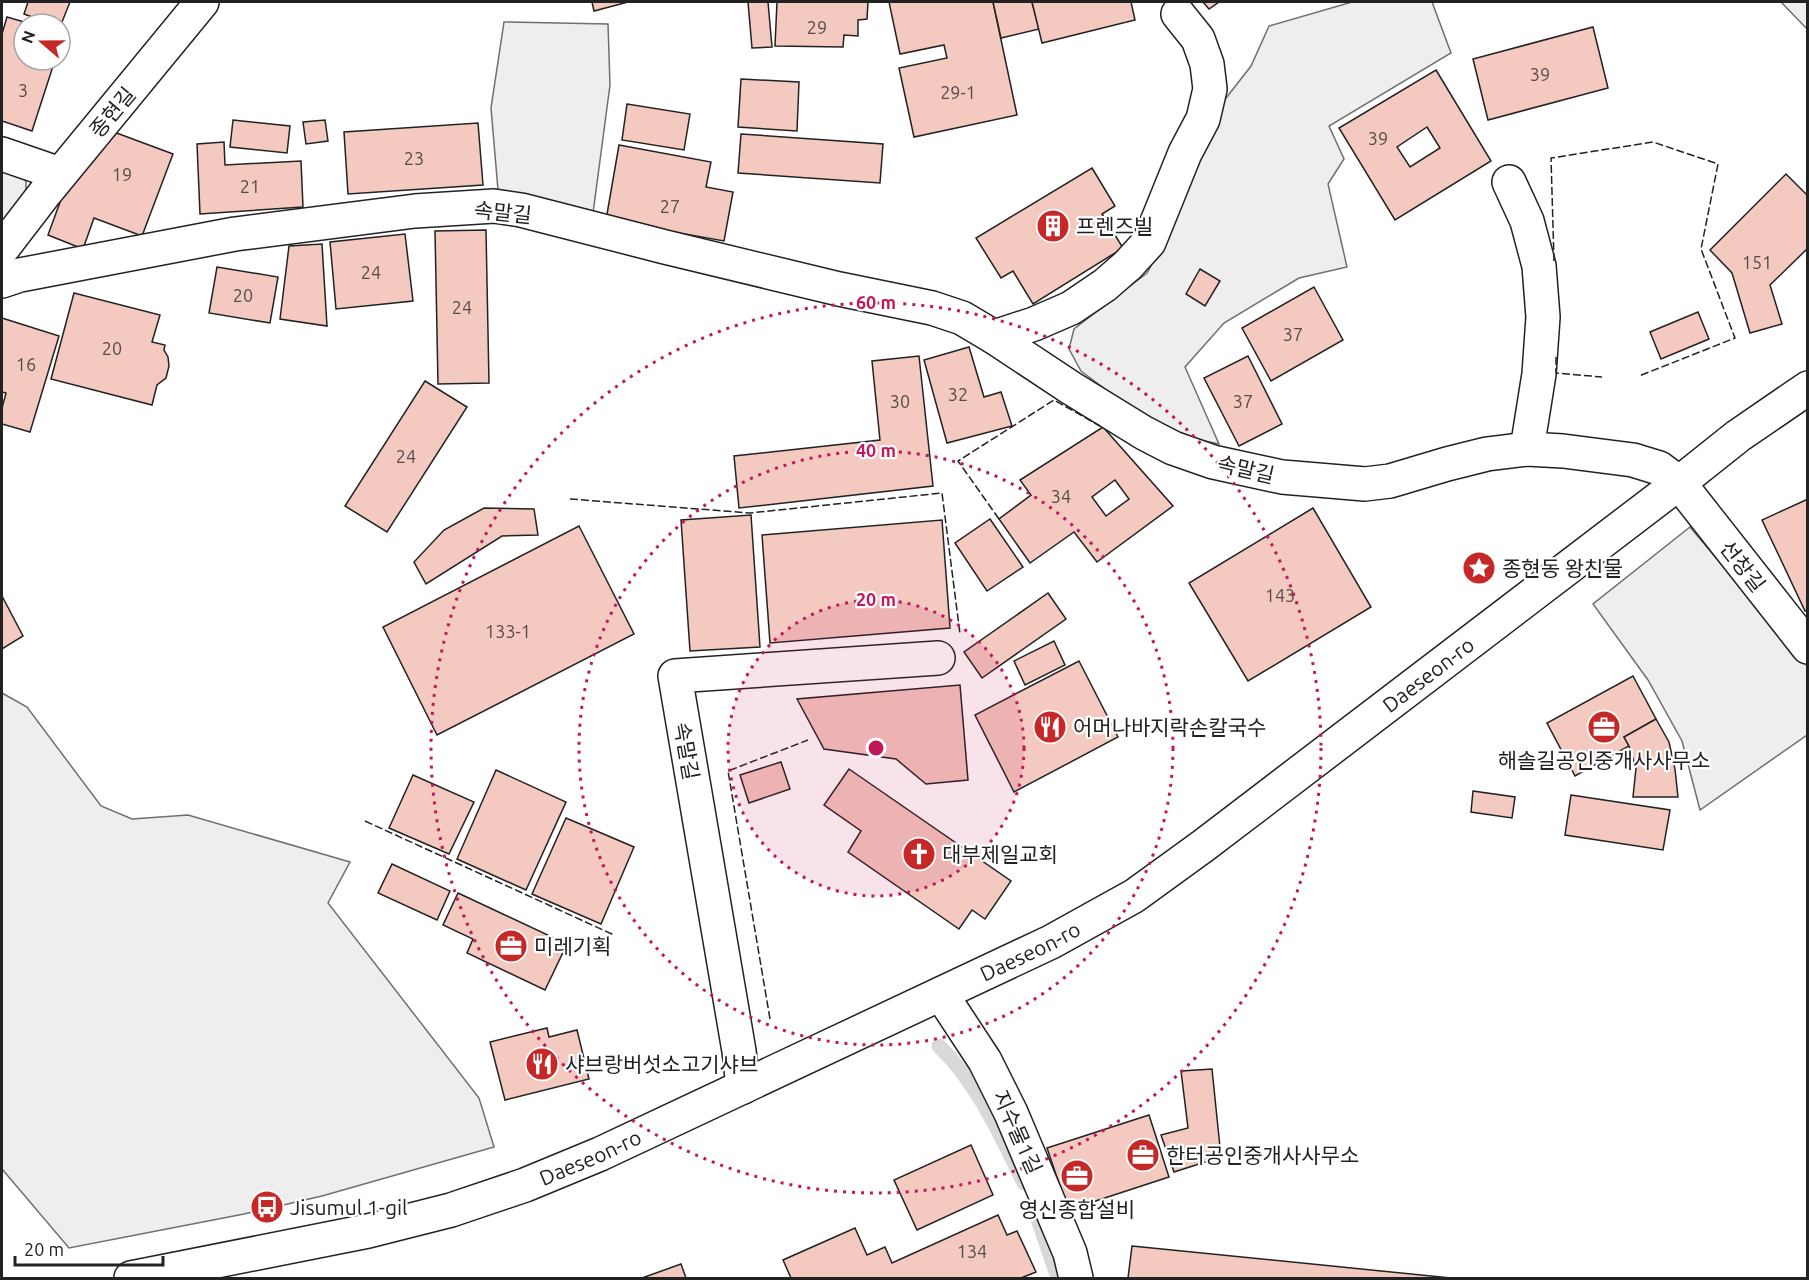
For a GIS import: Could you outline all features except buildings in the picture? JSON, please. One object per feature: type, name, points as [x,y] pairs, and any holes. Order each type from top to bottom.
[{"type":"street","name":"종현길","points":[[60,174],[202,2]]},
{"type":"street","points":[[994,337],[1034,324],[1071,308],[1105,285],[1149,242],[1185,153],[1203,119],[1210,89],[1208,63],[1198,39],[1178,14]]},
{"type":"street","points":[[2,154],[60,174],[2,249]]},
{"type":"street","points":[[1509,182],[1527,221],[1539,266],[1543,317],[1539,374],[1527,449]]},
{"type":"street","name":"속말길","points":[[2,280],[236,234],[415,211],[494,206],[521,210],[839,289],[932,308],[962,318],[1114,415],[1173,448],[1213,462],[1282,477],[1342,483],[1373,483],[1390,481],[1488,454],[1527,449],[1633,460],[1659,468],[1679,483]]},
{"type":"street","name":"Daeseon-ro","points":[[131,1278],[368,1231],[451,1210],[525,1185],[600,1154],[1051,942],[1134,896],[1270,796],[1738,436],[1808,388]]},
{"type":"street","name":"선창길","points":[[1679,483],[1808,647]]},
{"type":"street","name":"속말길","points":[[743,1087],[735,1027],[675,676],[938,658]]},
{"type":"street","name":"지수물1길","points":[[941,994],[986,1061],[1011,1113],[1070,1253],[1076,1278]]},
{"type":"shaded area","points":[[1352,2],[1432,2],[1451,53],[1329,126],[1344,159],[1328,184],[1347,267],[1299,278],[1224,323],[1185,367],[1219,444],[1181,436],[1141,416],[1081,371],[1069,349],[1074,329],[1147,273],[1169,233],[1223,102],[1251,66],[1269,26]]},
{"type":"shaded area","points":[[1781,2],[1807,2],[1807,29]]},
{"type":"shaded area","points":[[504,22],[608,24],[610,85],[593,213],[498,190],[491,108]]},
{"type":"shaded area","points":[[2,164],[20,170],[26,182],[26,192],[2,230]]},
{"type":"shaded area","points":[[1690,527],[1807,666],[1807,735],[1700,810],[1682,741],[1648,680],[1593,604]]},
{"type":"shaded area","points":[[2,693],[27,707],[101,806],[132,819],[188,815],[350,862],[328,903],[479,1098],[494,1147],[322,1196],[244,1214],[69,1248],[2,1169]]},
{"type":"waterway","points":[[939,1046],[977,1093],[1024,1183]]},
{"type":"waterway","points":[[1037,1216],[1058,1278]]},
{"type":"fence","points":[[1554,261],[1551,158],[1653,142],[1718,164],[1701,249],[1735,338],[1639,376]]},
{"type":"fence","points":[[1556,357],[1556,373],[1602,377]]},
{"type":"fence","points":[[999,519],[958,461],[1054,400],[1100,426]]},
{"type":"fence","points":[[570,499],[750,513],[942,493],[960,634]]},
{"type":"fence","points":[[770,1019],[728,771],[808,740]]},
{"type":"fence","points":[[365,821],[614,935]]},
{"type":"place","name":"프렌즈빌","points":[[1053,226]]},
{"type":"place","name":"종현동 왕친물","points":[[1479,568]]},
{"type":"place","name":"어머나바지락손칼국수","points":[[1050,727]]},
{"type":"place","name":"해솔길공인중개사사무소","points":[[1604,727]]},
{"type":"place","name":"대부제일교회","points":[[919,854]]},
{"type":"place","name":"미레기획","points":[[511,946]]},
{"type":"place","name":"샤브랑버섯소고기샤브","points":[[542,1064]]},
{"type":"place","name":"한터공인중개사사무소","points":[[1143,1155]]},
{"type":"place","name":"영신종합설비","points":[[1077,1176]]},
{"type":"place","name":"Jisumul 1-gil","points":[[267,1207]]}]
